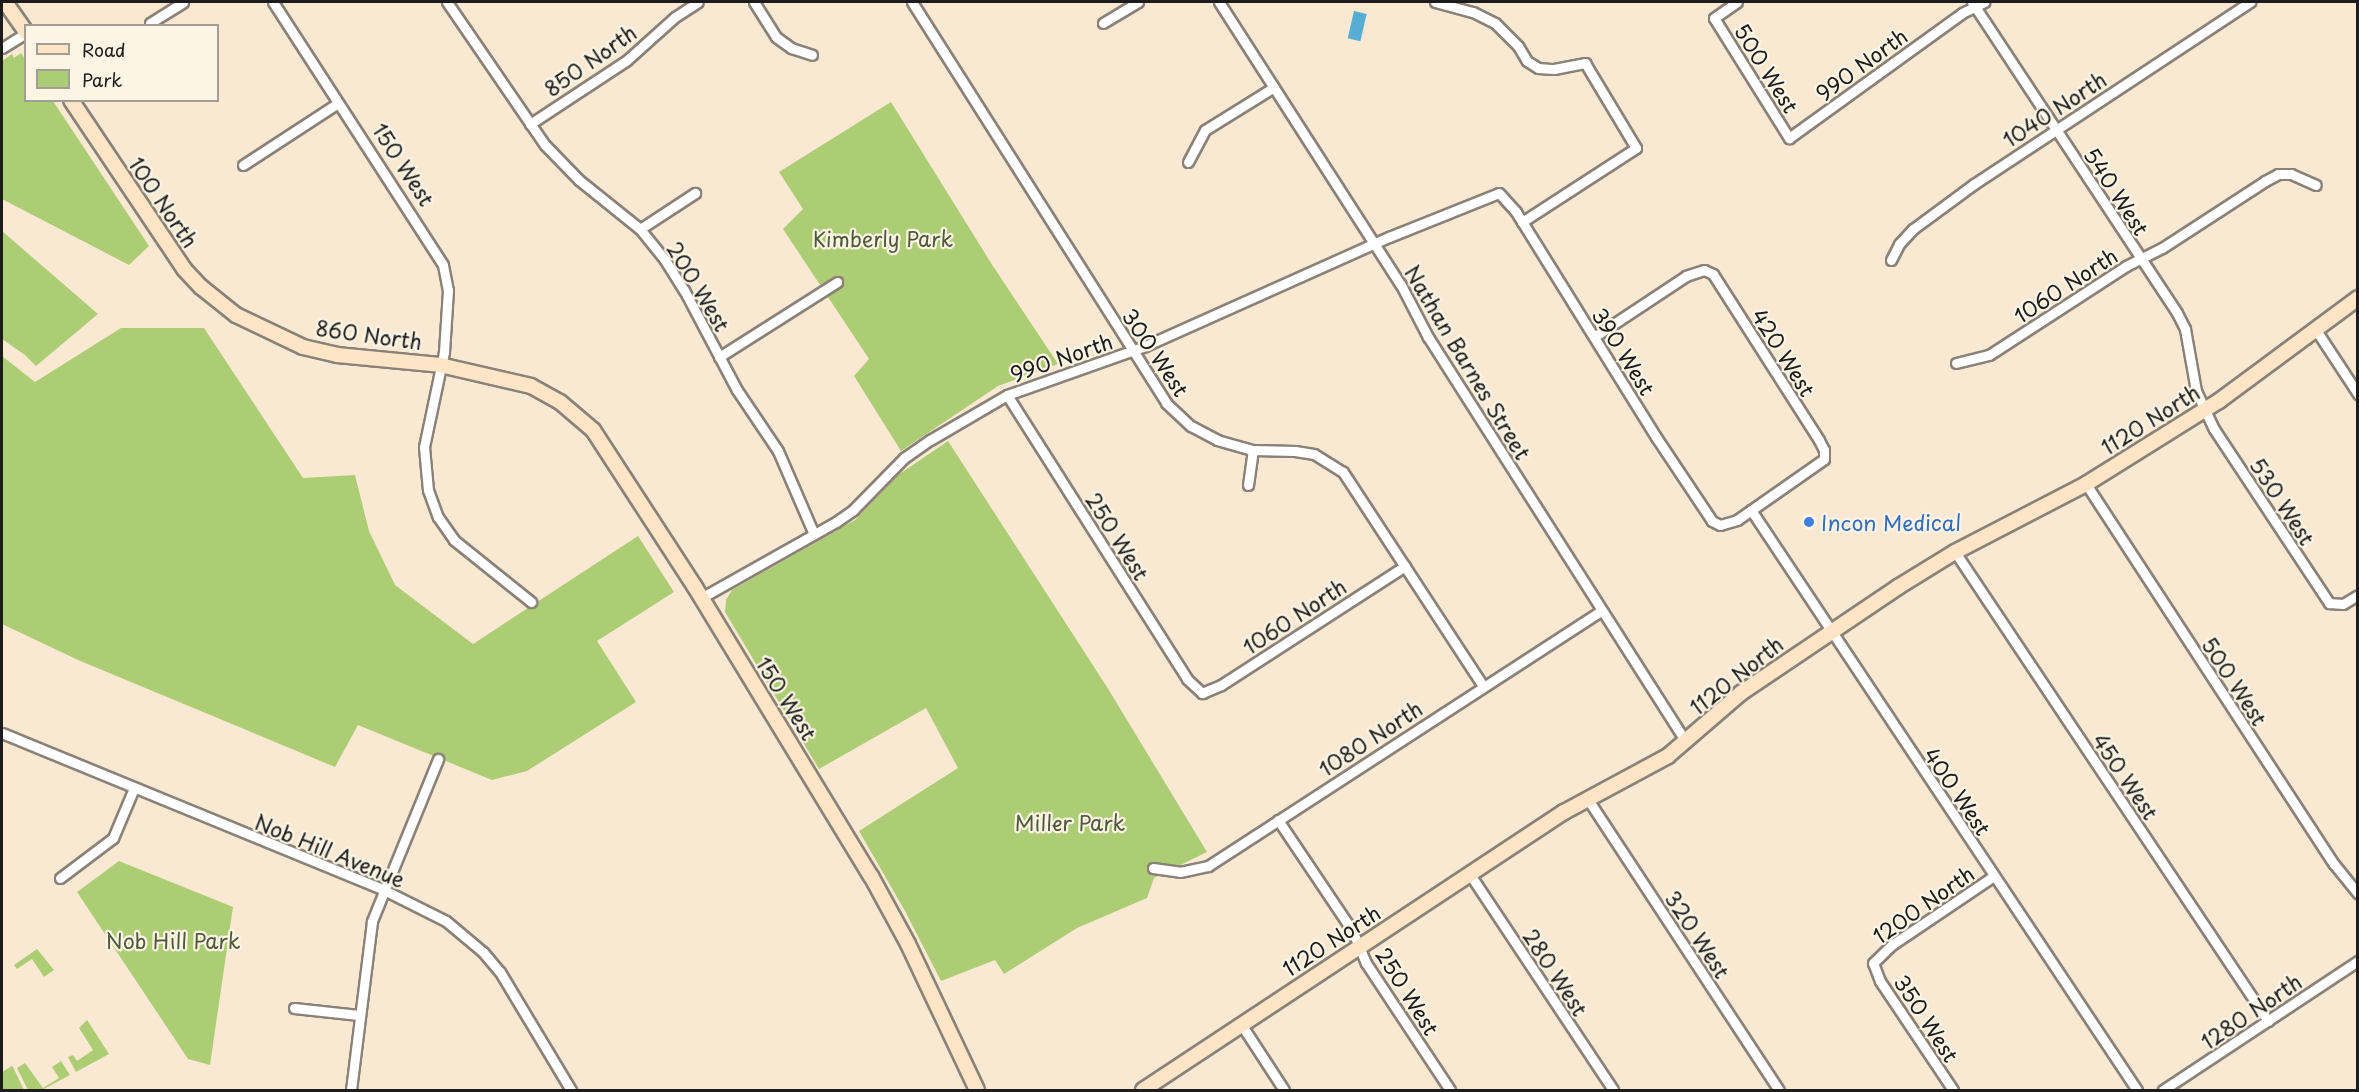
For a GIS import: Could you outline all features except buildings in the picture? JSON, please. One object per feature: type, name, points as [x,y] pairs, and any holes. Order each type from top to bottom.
[{"type":"street","points":[[5,2],[24,29]]},
{"type":"street","points":[[150,23],[183,2]]},
{"type":"street","name":"150 West","points":[[273,2],[443,265],[448,290],[444,352],[423,462],[432,503],[454,540],[531,602]]},
{"type":"street","name":"200 West","points":[[447,2],[530,124],[565,167],[640,229],[673,271],[737,390],[778,451],[814,534]]},
{"type":"street","name":"850 North","points":[[530,124],[627,60],[675,17],[698,2]]},
{"type":"street","points":[[754,2],[776,38],[791,48],[812,56]]},
{"type":"street","name":"300 West","points":[[912,2],[1155,389],[1178,416],[1217,440],[1253,450],[1314,454],[1336,467],[1353,486],[1483,686]]},
{"type":"street","points":[[1103,23],[1138,2]]},
{"type":"street","name":"Nathan Barnes Street","points":[[1219,2],[1401,285],[1428,337],[1686,742]]},
{"type":"street","points":[[1434,2],[1463,8],[1495,23],[1518,46],[1527,61],[1538,68],[1554,69],[1585,63],[1636,148],[1522,222]]},
{"type":"street","name":"500 West","points":[[1737,2],[1714,18],[1790,138]]},
{"type":"street","name":"990 North","points":[[1790,138],[1974,4],[1985,2]]},
{"type":"street","name":"1040 North","points":[[1891,260],[1899,244],[1913,229],[1974,184],[2250,2]]},
{"type":"street","name":"540 West","points":[[1974,4],[2185,329],[2191,373],[2204,411]]},
{"type":"street","points":[[2,48],[24,33]]},
{"type":"street","points":[[1188,162],[1205,130],[1274,87]]},
{"type":"street","name":"100 North","points":[[71,102],[184,268],[201,287],[236,315]]},
{"type":"street","points":[[243,165],[338,103]]},
{"type":"street","name":"1060 North","points":[[1956,363],[1989,355],[2140,258],[2162,248],[2278,174],[2291,174],[2316,184]]},
{"type":"street","points":[[640,229],[695,193]]},
{"type":"street","name":"990 North","points":[[701,598],[853,510],[904,458],[1007,394],[1131,351],[1374,244],[1499,193]]},
{"type":"street","name":"390 West","points":[[1499,193],[1510,202],[1712,521],[1720,525],[1737,520],[1751,510]]},
{"type":"street","name":"420 West","points":[[1594,336],[1686,276],[1704,270],[1719,281],[1824,450],[1824,459],[1751,510]]},
{"type":"street","points":[[719,357],[837,282]]},
{"type":"street","name":"1120 North","points":[[1143,1090],[1240,1024],[1587,798],[1643,771],[1686,742],[1741,693],[1830,631],[1955,552],[2086,484],[2204,411],[2358,298]]},
{"type":"street","name":"860 North","points":[[236,315],[303,347],[338,355],[440,365],[503,377]]},
{"type":"street","points":[[2316,330],[2358,393]]},
{"type":"street","name":"150 West","points":[[503,377],[531,386],[552,397],[593,430],[701,598],[888,907],[977,1090]]},
{"type":"street","name":"250 West","points":[[1007,394],[1187,679],[1202,693]]},
{"type":"street","name":"530 West","points":[[2204,411],[2329,603],[2336,605],[2358,595]]},
{"type":"street","points":[[1248,485],[1253,450]]},
{"type":"street","name":"500 West","points":[[2086,484],[2334,864],[2358,894]]},
{"type":"street","name":"400 West","points":[[1751,510],[2137,1090]]},
{"type":"street","name":"450 West","points":[[1955,552],[2268,1021]]},
{"type":"street","name":"1060 North","points":[[1202,693],[1221,685],[1405,566]]},
{"type":"street","name":"1080 North","points":[[1153,868],[1180,872],[1208,866],[1600,610]]},
{"type":"street","name":"Nob Hill Avenue","points":[[2,733],[384,890],[446,921],[483,952],[511,987],[571,1090]]},
{"type":"street","points":[[351,1090],[369,932],[438,759]]},
{"type":"street","points":[[60,878],[113,838],[134,788]]},
{"type":"street","name":"320 West","points":[[1587,798],[1779,1090]]},
{"type":"street","name":"250 West","points":[[1278,820],[1352,930],[1366,963],[1450,1090]]},
{"type":"street","name":"280 West","points":[[1470,873],[1613,1090]]},
{"type":"street","name":"1200 North","points":[[1873,963],[1893,944],[1994,876]]},
{"type":"street","name":"1280 North","points":[[2163,1090],[2358,961]]},
{"type":"street","name":"350 West","points":[[1873,963],[1880,981],[1953,1090]]},
{"type":"street","points":[[294,1008],[359,1015]]},
{"type":"street","points":[[1240,1024],[1284,1090]]},
{"type":"green space","points":[[21,53],[24,58],[24,102],[54,102],[149,246],[129,265],[2,199],[2,61],[12,54],[14,58]]},
{"type":"green space","name":"Kimberly Park","points":[[891,102],[991,263],[1058,364],[998,386],[901,451],[854,376],[869,359],[783,229],[803,209],[779,172]]},
{"type":"green space","points":[[2,231],[98,314],[36,366],[2,339]]},
{"type":"green space","points":[[121,328],[204,328],[303,478],[355,475],[369,531],[395,585],[473,644],[638,536],[674,592],[597,641],[636,702],[527,771],[492,780],[358,725],[335,767],[78,660],[2,624],[2,356],[35,382]]},
{"type":"green space","name":"Miller Park","points":[[948,441],[1107,687],[1207,852],[1154,878],[1147,898],[1077,928],[1004,974],[995,960],[941,981],[905,911],[859,831],[958,768],[926,708],[819,769],[725,612],[726,600],[732,590],[855,520],[898,475]]},
{"type":"green space","name":"Nob Hill Park","points":[[119,861],[233,907],[210,1065],[188,1059],[77,892]]},
{"type":"green space","points":[[37,949],[54,970],[44,977],[32,959],[17,969],[14,965]]},
{"type":"green space","points":[[87,1020],[109,1054],[76,1072],[68,1057],[73,1055],[77,1061],[93,1050],[79,1028]]},
{"type":"green space","points":[[61,1061],[70,1075],[42,1090],[28,1090],[17,1068],[25,1063],[43,1088],[59,1078],[52,1067]]},
{"type":"green space","points":[[12,1066],[24,1090],[2,1090],[2,1072]]},
{"type":"water","points":[[1354,11],[1367,14],[1360,41],[1348,38]]},
{"type":"place","name":"Incon Medical","points":[[1809,522]]}]
